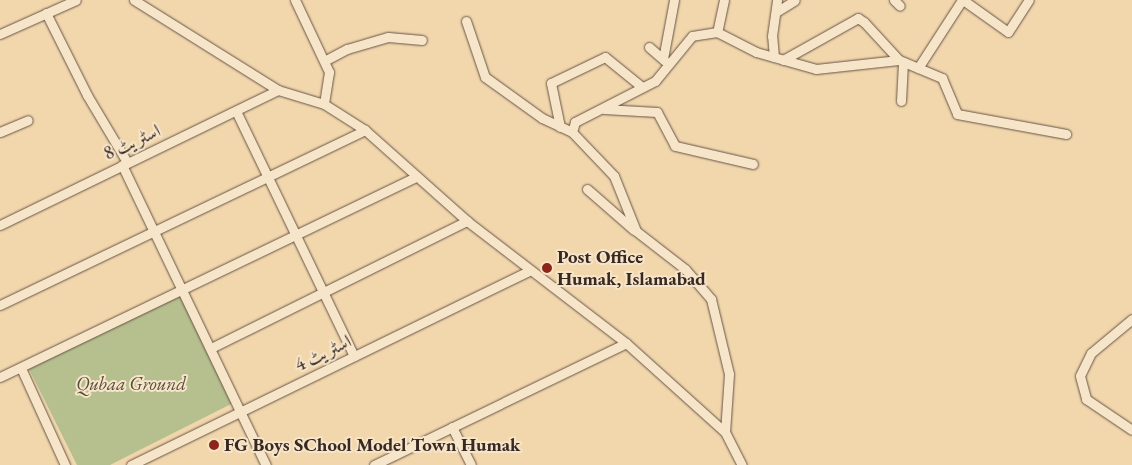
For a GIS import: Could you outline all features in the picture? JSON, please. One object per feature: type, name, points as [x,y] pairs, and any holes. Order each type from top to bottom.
[{"type":"street","points":[[0,34],[76,0]]},
{"type":"street","points":[[295,0],[326,60],[329,83],[324,104]]},
{"type":"street","points":[[572,132],[575,122],[656,81],[666,61],[674,0]]},
{"type":"street","points":[[717,32],[724,0]]},
{"type":"street","points":[[774,57],[777,0]]},
{"type":"street","points":[[776,12],[795,0]]},
{"type":"street","points":[[918,68],[962,0],[1008,32],[1029,0]]},
{"type":"street","points":[[140,2],[278,90],[324,104],[365,130],[415,177],[467,221],[626,343],[725,432],[742,465]]},
{"type":"street","points":[[46,13],[124,164],[152,230],[211,348],[266,465]]},
{"type":"street","points":[[784,60],[858,18],[901,61],[942,78],[957,114],[1066,134]]},
{"type":"street","points":[[466,21],[486,77],[531,111],[572,132],[614,176],[636,232]]},
{"type":"street","points":[[666,61],[692,36],[717,32],[756,52],[816,69],[901,61]]},
{"type":"street","points":[[326,60],[346,49],[388,37],[422,40]]},
{"type":"street","points":[[649,47],[666,61]]},
{"type":"street","points":[[560,127],[551,83],[605,57],[642,87]]},
{"type":"street","points":[[901,61],[901,101]]},
{"type":"street","name":"اسٹریٹ 8","points":[[0,225],[278,90]]},
{"type":"street","points":[[601,109],[657,112],[675,146],[753,164]]},
{"type":"street","points":[[236,111],[354,356]]},
{"type":"street","points":[[0,132],[28,120]]},
{"type":"street","points":[[0,305],[152,230],[365,130]]},
{"type":"street","points":[[0,377],[415,177]]},
{"type":"street","points":[[587,190],[636,232],[685,269],[711,299],[729,374],[725,432]]},
{"type":"street","points":[[211,348],[467,221]]},
{"type":"street","name":"اسٹریٹ 4","points":[[131,465],[530,270]]},
{"type":"street","points":[[1132,319],[1091,353],[1080,376],[1086,399],[1132,430]]},
{"type":"street","points":[[374,465],[626,343]]},
{"type":"street","points":[[21,368],[65,465]]},
{"type":"street","points":[[452,427],[470,465]]},
{"type":"green space","name":"Qubaa Ground","points":[[177,290],[235,402],[110,465],[77,465],[27,365]]},
{"type":"place","name":"Post Office Humak, Islamabad","points":[[547,268]]},
{"type":"place","name":"FG Boys SChool Model Town Humak","points":[[214,445]]}]
